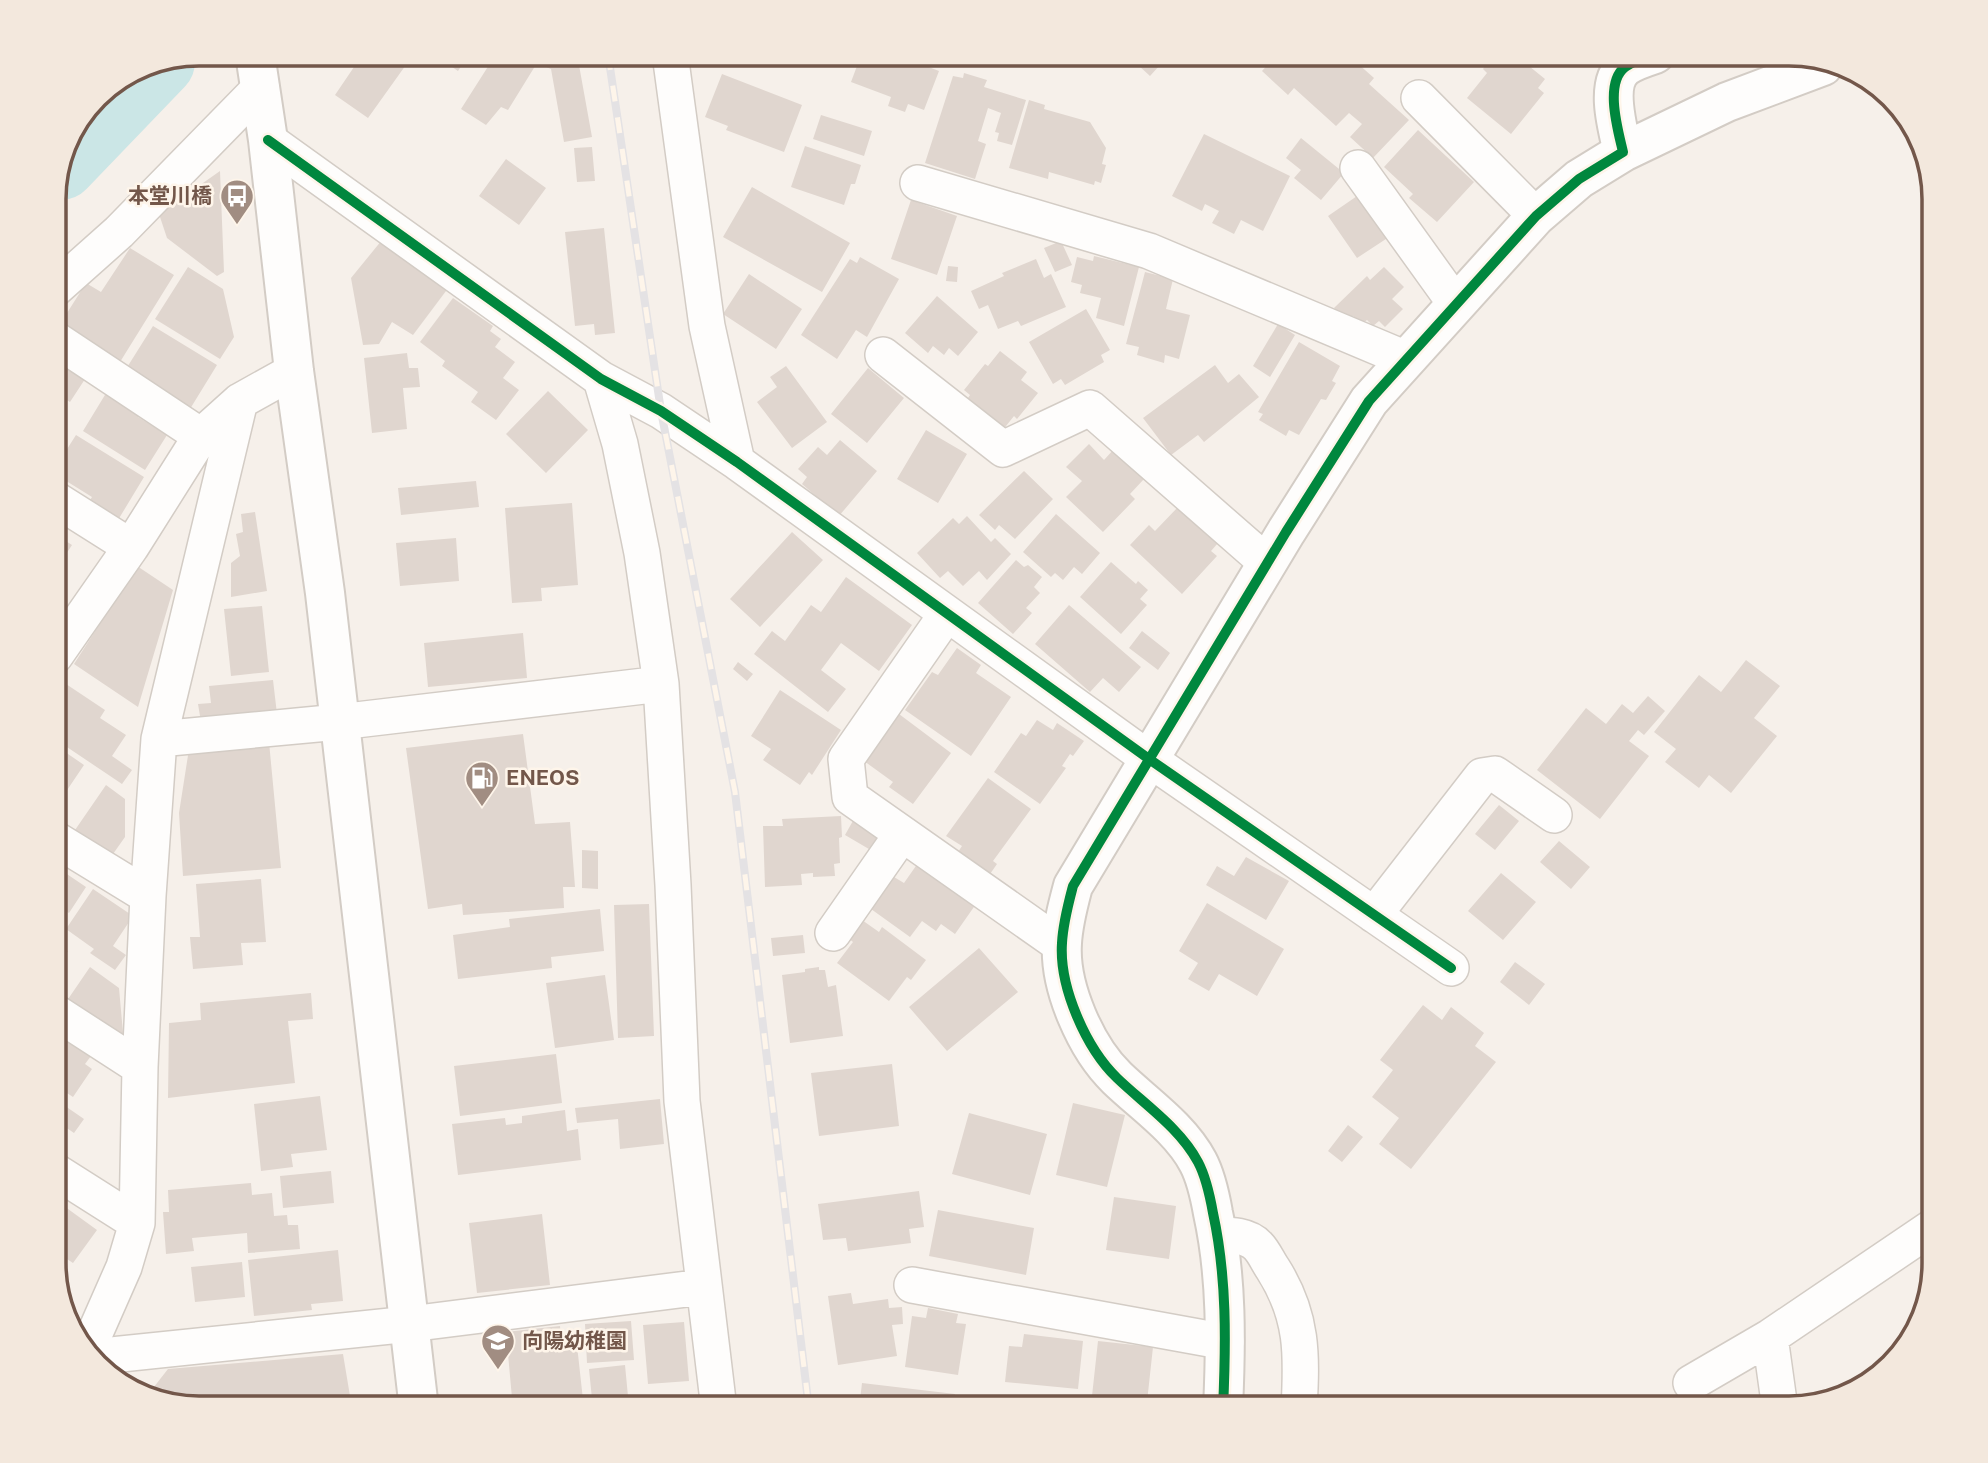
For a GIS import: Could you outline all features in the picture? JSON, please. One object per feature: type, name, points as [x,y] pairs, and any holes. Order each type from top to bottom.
[{"type":"street","points":[[1623,152],[1616,122],[1614,84],[1623,68],[1627,66]]},
{"type":"street","points":[[672,67],[707,326],[737,462]]},
{"type":"street","points":[[1224,1396],[1226,1342],[1218,1235],[1209,1194],[1198,1162],[1173,1129],[1114,1075],[1089,1039],[1072,1003],[1062,946],[1065,916],[1073,886],[1267,563],[1369,401],[1455,303],[1536,216],[1579,179],[1623,152],[1727,102],[1814,69]]},
{"type":"street","points":[[258,71],[294,371],[325,593],[418,1396]]},
{"type":"street","points":[[67,278],[119,232],[258,71]]},
{"type":"street","points":[[1419,98],[1536,216]]},
{"type":"street","points":[[268,140],[601,379],[661,411],[737,462],[1149,759],[1451,968]]},
{"type":"street","points":[[1358,168],[1455,303]]},
{"type":"street","points":[[918,183],[1149,251],[1406,359]]},
{"type":"street","points":[[67,348],[201,436]]},
{"type":"street","points":[[883,355],[1003,449],[1090,408],[1267,563]]},
{"type":"street","points":[[67,639],[131,547],[201,436],[240,401],[294,371]]},
{"type":"street","points":[[601,379],[620,444],[642,552],[661,684],[682,1101],[717,1396]]},
{"type":"street","points":[[92,1340],[124,1267],[137,1223],[140,1067],[159,739],[240,401]]},
{"type":"street","points":[[67,507],[131,547]]},
{"type":"street","points":[[946,615],[846,759],[850,797],[1062,946]]},
{"type":"street","points":[[159,739],[338,722],[661,684]]},
{"type":"street","points":[[1374,915],[1482,776],[1494,774],[1554,815]]},
{"type":"street","points":[[833,933],[901,834]]},
{"type":"street","points":[[67,846],[148,896]]},
{"type":"street","points":[[67,1020],[140,1067]]},
{"type":"street","points":[[67,1179],[137,1223]]},
{"type":"street","points":[[1691,1383],[1770,1337],[1922,1234]]},
{"type":"street","points":[[1218,1235],[1238,1236],[1258,1245],[1281,1282],[1297,1319],[1301,1368],[1300,1396]]},
{"type":"street","points":[[912,1285],[1226,1342]]},
{"type":"street","points":[[105,1356],[410,1324],[703,1287]]},
{"type":"street","points":[[1770,1337],[1778,1396]]},
{"type":"building","points":[[1140,66],[1159,66],[1150,76]]},
{"type":"building","points":[[1266,66],[1361,66],[1374,78],[1369,84],[1409,120],[1373,158],[1350,137],[1362,124],[1349,113],[1336,126],[1294,88],[1288,95],[1262,71]]},
{"type":"building","points":[[1485,66],[1529,66],[1545,79],[1538,88],[1544,93],[1511,134],[1467,98],[1487,73],[1483,69]]},
{"type":"building","points":[[354,67],[405,67],[368,118],[335,95]]},
{"type":"building","points":[[488,67],[535,67],[508,110],[501,107],[486,125],[461,109]]},
{"type":"building","points":[[546,67],[579,67],[592,137],[564,142],[551,69]]},
{"type":"building","points":[[857,67],[927,67],[939,71],[924,110],[908,104],[905,112],[888,106],[891,97],[851,82]]},
{"type":"building","points":[[964,73],[987,80],[984,87],[1026,100],[1012,145],[997,141],[999,133],[995,132],[1001,113],[988,108],[978,141],[986,144],[975,179],[925,163],[953,76],[963,78]]},
{"type":"building","points":[[722,74],[802,105],[784,152],[726,130],[728,126],[705,117]]},
{"type":"building","points":[[1029,100],[1045,105],[1044,109],[1090,122],[1106,148],[1102,164],[1106,165],[1101,183],[1095,181],[1094,185],[1049,172],[1048,179],[1009,168]]},
{"type":"building","points":[[821,115],[872,131],[864,156],[813,139]]},
{"type":"building","points":[[1418,130],[1474,182],[1437,222],[1409,198],[1413,194],[1384,167]]},
{"type":"building","points":[[1204,134],[1290,176],[1263,231],[1241,220],[1234,234],[1212,223],[1219,211],[1205,204],[1202,211],[1172,196]]},
{"type":"building","points":[[1301,138],[1344,173],[1321,200],[1294,178],[1301,170],[1286,158]]},
{"type":"building","points":[[805,146],[861,165],[844,205],[791,187]]},
{"type":"building","points":[[592,147],[595,181],[577,182],[574,148]]},
{"type":"building","points":[[506,159],[546,188],[519,225],[479,196]]},
{"type":"building","points":[[220,171],[224,272],[217,276],[167,238],[159,214]]},
{"type":"building","points":[[752,187],[850,243],[822,292],[723,237]]},
{"type":"building","points":[[1360,194],[1389,237],[1357,258],[1328,216]]},
{"type":"building","points":[[911,200],[957,216],[937,275],[891,259]]},
{"type":"building","points":[[604,228],[615,333],[595,335],[594,324],[575,326],[565,232]]},
{"type":"building","points":[[382,240],[449,287],[413,335],[392,322],[379,344],[363,345],[351,278]]},
{"type":"building","points":[[1061,241],[1072,265],[1055,272],[1044,248]]},
{"type":"building","points":[[130,248],[174,275],[120,362],[67,328],[67,313],[86,283],[101,292]]},
{"type":"building","points":[[1094,256],[1139,267],[1124,326],[1096,318],[1101,298],[1080,293],[1082,285],[1071,282],[1077,257],[1093,261]]},
{"type":"building","points":[[860,257],[899,279],[867,337],[856,330],[837,359],[801,335],[850,259],[857,263]]},
{"type":"building","points":[[1036,259],[1044,278],[1051,274],[1066,307],[1021,326],[1018,321],[998,329],[988,305],[979,309],[971,291],[1004,276],[1002,273]]},
{"type":"building","points":[[948,266],[958,267],[957,282],[946,281]]},
{"type":"building","points":[[188,267],[223,289],[234,337],[220,359],[155,319]]},
{"type":"building","points":[[1384,267],[1404,287],[1392,299],[1403,309],[1385,327],[1379,321],[1373,326],[1367,320],[1362,324],[1353,316],[1348,322],[1334,308],[1367,276],[1370,280]]},
{"type":"building","points":[[1145,272],[1173,279],[1166,309],[1190,315],[1179,359],[1165,355],[1164,363],[1137,355],[1139,347],[1126,344]]},
{"type":"building","points":[[749,274],[802,309],[776,349],[723,314]]},
{"type":"building","points":[[937,296],[978,332],[958,356],[949,348],[944,355],[933,346],[928,353],[905,333]]},
{"type":"building","points":[[453,298],[493,326],[490,331],[501,339],[495,347],[515,362],[503,378],[519,390],[496,420],[471,402],[478,392],[442,366],[445,361],[420,342]]},
{"type":"building","points":[[1086,309],[1110,350],[1101,355],[1104,362],[1065,385],[1061,379],[1053,384],[1029,342]]},
{"type":"building","points":[[1278,324],[1295,335],[1270,377],[1253,366]]},
{"type":"building","points":[[153,326],[217,365],[190,409],[126,369]]},
{"type":"building","points":[[1299,342],[1340,366],[1332,381],[1336,383],[1326,400],[1321,399],[1299,435],[1289,430],[1286,436],[1259,420],[1263,414],[1258,412]]},
{"type":"building","points":[[1000,351],[1027,372],[1021,380],[1038,393],[1017,419],[1014,416],[1002,431],[966,401],[970,395],[964,390],[985,364],[988,366]]},
{"type":"building","points":[[407,353],[409,368],[418,368],[420,387],[403,388],[407,429],[372,433],[364,358]]},
{"type":"building","points":[[67,364],[87,376],[70,402],[67,400]]},
{"type":"building","points":[[1215,365],[1228,383],[1239,374],[1259,397],[1204,442],[1198,435],[1171,455],[1143,418]]},
{"type":"building","points":[[786,366],[827,422],[792,448],[757,402],[777,387],[770,377]]},
{"type":"building","points":[[868,368],[904,398],[867,443],[831,414]]},
{"type":"building","points":[[108,390],[142,411],[138,417],[167,435],[145,470],[83,431]]},
{"type":"building","points":[[548,391],[588,430],[546,473],[506,434]]},
{"type":"building","points":[[926,430],[967,454],[938,503],[897,479]]},
{"type":"building","points":[[76,435],[144,477],[115,525],[86,507],[92,497],[67,481],[67,449]]},
{"type":"building","points":[[840,440],[877,471],[839,516],[802,484],[807,477],[798,469],[818,447],[827,455]]},
{"type":"building","points":[[1089,444],[1104,460],[1114,449],[1144,479],[1130,494],[1135,499],[1103,532],[1066,497],[1082,481],[1066,467]]},
{"type":"building","points":[[1024,471],[1053,499],[1015,539],[999,525],[995,530],[979,515]]},
{"type":"building","points":[[476,481],[479,507],[401,515],[398,488]]},
{"type":"building","points":[[572,503],[578,585],[541,588],[542,601],[512,603],[505,508]]},
{"type":"building","points":[[1178,507],[1218,543],[1211,551],[1217,556],[1182,594],[1130,545],[1149,525],[1155,531]]},
{"type":"building","points":[[255,512],[267,591],[231,597],[231,563],[240,556],[236,534],[243,532],[241,514]]},
{"type":"building","points":[[1056,514],[1100,553],[1082,574],[1074,567],[1063,580],[1055,573],[1051,577],[1023,552]]},
{"type":"building","points":[[967,516],[991,542],[995,538],[1011,554],[987,580],[979,571],[963,586],[948,571],[940,578],[917,553],[953,518],[959,524]]},
{"type":"building","points":[[792,532],[823,560],[760,627],[730,599]]},
{"type":"building","points":[[456,538],[459,581],[400,586],[396,543]]},
{"type":"building","points":[[1016,560],[1024,567],[1028,565],[1042,577],[1034,587],[1040,593],[1026,608],[1032,613],[1013,634],[978,603]]},
{"type":"building","points":[[1111,562],[1136,584],[1138,581],[1148,590],[1140,599],[1147,605],[1121,634],[1080,597]]},
{"type":"building","points":[[137,566],[173,590],[138,707],[74,664]]},
{"type":"building","points":[[846,577],[912,625],[879,671],[841,643],[821,670],[846,689],[828,712],[754,654],[772,631],[785,641],[811,605],[821,612]]},
{"type":"building","points":[[1069,605],[1141,667],[1119,692],[1103,678],[1090,692],[1035,644]]},
{"type":"building","points":[[262,606],[269,672],[231,676],[224,609]]},
{"type":"building","points":[[1142,631],[1170,653],[1158,670],[1129,648]]},
{"type":"building","points":[[523,633],[527,678],[428,687],[424,643]]},
{"type":"building","points":[[957,648],[981,665],[976,673],[1011,697],[971,756],[905,710],[932,672],[938,675]]},
{"type":"building","points":[[1746,660],[1780,686],[1754,718],[1777,736],[1731,793],[1709,775],[1699,788],[1665,762],[1676,749],[1654,732],[1699,675],[1721,692]]},
{"type":"building","points":[[738,662],[753,674],[747,681],[733,669]]},
{"type":"building","points":[[273,680],[277,714],[201,722],[198,704],[211,703],[209,686]]},
{"type":"building","points":[[67,685],[105,710],[100,718],[126,735],[112,756],[132,770],[122,784],[67,747]]},
{"type":"building","points":[[780,690],[841,730],[812,775],[809,772],[800,785],[763,760],[771,749],[751,736]]},
{"type":"building","points":[[1648,696],[1665,711],[1644,735],[1638,730],[1629,741],[1649,756],[1600,819],[1537,770],[1586,708],[1606,724],[1622,704],[1633,713]]},
{"type":"building","points":[[899,714],[951,753],[913,804],[889,787],[893,782],[864,761]]},
{"type":"building","points":[[1037,720],[1053,730],[1057,723],[1084,741],[1073,756],[1070,754],[1062,766],[1066,768],[1040,804],[994,772],[1021,733],[1026,736]]},
{"type":"building","points":[[523,734],[535,824],[570,822],[575,887],[563,887],[564,908],[463,915],[462,904],[428,909],[406,748]]},
{"type":"building","points":[[269,742],[281,868],[183,876],[179,813],[189,749]]},
{"type":"building","points":[[67,753],[84,765],[67,790]]},
{"type":"building","points":[[988,778],[1031,809],[993,861],[997,864],[990,874],[958,852],[962,846],[946,836]]},
{"type":"building","points":[[106,785],[125,799],[125,837],[113,854],[75,830]]},
{"type":"building","points":[[1499,805],[1519,821],[1495,850],[1475,834]]},
{"type":"building","points":[[841,816],[840,863],[834,864],[835,876],[813,877],[813,873],[801,874],[802,885],[765,887],[763,826],[783,826],[782,819]]},
{"type":"building","points":[[854,819],[883,835],[874,852],[845,835]]},
{"type":"building","points":[[1559,841],[1590,867],[1571,889],[1540,862]]},
{"type":"building","points":[[582,850],[598,851],[598,889],[582,888]]},
{"type":"building","points":[[1246,857],[1289,881],[1266,920],[1206,885],[1217,866],[1234,876]]},
{"type":"building","points":[[918,863],[976,904],[955,934],[941,924],[936,931],[922,921],[910,937],[871,909],[894,877],[904,883]]},
{"type":"building","points":[[1501,873],[1536,902],[1503,940],[1468,911]]},
{"type":"building","points":[[67,874],[86,887],[69,913],[67,912]]},
{"type":"building","points":[[261,879],[266,942],[241,943],[243,965],[193,969],[190,937],[200,937],[196,884]]},
{"type":"building","points":[[93,889],[133,916],[113,946],[126,955],[115,970],[90,953],[94,949],[67,928]]},
{"type":"building","points":[[1207,903],[1284,949],[1257,996],[1219,974],[1209,991],[1188,979],[1198,963],[1179,951]]},
{"type":"building","points":[[649,904],[654,1036],[618,1038],[614,905]]},
{"type":"building","points":[[600,909],[604,951],[551,957],[552,968],[458,979],[453,935],[510,927],[509,919]]},
{"type":"building","points":[[862,920],[879,932],[882,927],[926,960],[911,980],[907,977],[889,1001],[837,963],[853,942],[848,938]]},
{"type":"building","points":[[803,935],[805,953],[773,956],[771,938]]},
{"type":"building","points":[[979,948],[1018,992],[947,1051],[909,1007]]},
{"type":"building","points":[[1515,962],[1545,984],[1529,1005],[1500,982]]},
{"type":"building","points":[[90,967],[119,988],[123,1033],[120,1042],[67,1007],[67,1001]]},
{"type":"building","points":[[819,967],[819,970],[825,970],[828,987],[836,985],[843,1036],[790,1043],[782,975]]},
{"type":"building","points":[[605,975],[614,1040],[555,1048],[546,983]]},
{"type":"building","points":[[311,993],[313,1019],[288,1021],[295,1083],[168,1098],[169,1023],[201,1020],[200,1003]]},
{"type":"building","points":[[1423,1005],[1442,1020],[1451,1007],[1484,1033],[1475,1046],[1496,1062],[1411,1169],[1379,1144],[1399,1118],[1372,1097],[1393,1070],[1380,1060]]},
{"type":"building","points":[[67,1040],[91,1056],[85,1064],[92,1069],[73,1097],[67,1093]]},
{"type":"building","points":[[556,1054],[562,1103],[460,1116],[454,1066]]},
{"type":"building","points":[[892,1064],[899,1126],[819,1136],[811,1073]]},
{"type":"building","points":[[320,1096],[327,1150],[291,1154],[293,1167],[261,1171],[254,1104]]},
{"type":"building","points":[[660,1099],[664,1144],[620,1149],[618,1119],[577,1123],[575,1108]]},
{"type":"building","points":[[1073,1103],[1125,1115],[1107,1187],[1056,1175]]},
{"type":"building","points":[[67,1107],[84,1119],[74,1133],[67,1128]]},
{"type":"building","points":[[565,1110],[567,1131],[578,1129],[581,1160],[458,1175],[452,1124],[505,1118],[506,1125],[522,1123],[522,1116]]},
{"type":"building","points":[[969,1113],[1047,1134],[1030,1195],[952,1174]]},
{"type":"building","points":[[1348,1125],[1363,1137],[1342,1162],[1328,1151]]},
{"type":"building","points":[[331,1171],[334,1203],[283,1208],[280,1176]]},
{"type":"building","points":[[251,1183],[252,1195],[272,1193],[274,1216],[287,1215],[288,1225],[298,1225],[300,1249],[248,1253],[247,1233],[192,1238],[194,1251],[166,1254],[163,1212],[169,1212],[168,1190]]},
{"type":"building","points":[[919,1191],[924,1227],[909,1229],[911,1243],[848,1251],[846,1238],[823,1240],[818,1204]]},
{"type":"building","points":[[1114,1197],[1176,1206],[1169,1259],[1106,1250]]},
{"type":"building","points":[[67,1208],[97,1230],[73,1263],[67,1259]]},
{"type":"building","points":[[938,1210],[1034,1228],[1026,1275],[929,1256]]},
{"type":"building","points":[[542,1214],[550,1285],[477,1293],[469,1223]]},
{"type":"building","points":[[338,1250],[343,1301],[311,1304],[312,1310],[254,1316],[248,1260]]},
{"type":"building","points":[[242,1262],[245,1297],[195,1302],[191,1267]]},
{"type":"building","points":[[851,1293],[853,1304],[888,1299],[889,1308],[902,1307],[903,1324],[892,1325],[897,1356],[838,1365],[828,1296]]},
{"type":"building","points":[[928,1308],[958,1314],[956,1323],[966,1324],[958,1375],[905,1367],[912,1316],[926,1318]]},
{"type":"building","points":[[631,1321],[634,1360],[587,1363],[585,1324]]},
{"type":"building","points":[[684,1322],[689,1381],[648,1384],[643,1325]]},
{"type":"building","points":[[560,1326],[561,1337],[576,1336],[583,1396],[512,1396],[506,1332]]},
{"type":"building","points":[[1024,1334],[1083,1341],[1078,1389],[1005,1382],[1009,1346],[1022,1347]]},
{"type":"building","points":[[1098,1341],[1153,1347],[1148,1396],[1092,1396]]},
{"type":"building","points":[[343,1354],[350,1396],[174,1394],[153,1388],[168,1369]]},
{"type":"building","points":[[625,1365],[628,1396],[592,1396],[589,1369]]},
{"type":"building","points":[[862,1383],[955,1394],[955,1396],[860,1396]]},
{"type":"waterway","points":[[78,148],[144,79]]},
{"type":"railway","points":[[610,67],[661,411],[735,792],[807,1396]]},
{"type":"cycle path","points":[[1223,1396],[1223,1286],[1218,1237],[1207,1187],[1201,1168],[1182,1138],[1117,1078],[1085,1034],[1070,997],[1062,960],[1063,928],[1073,886],[1286,532],[1369,401],[1536,216],[1579,179],[1623,152],[1614,95],[1619,74],[1627,66]]},
{"type":"cycle path","points":[[268,140],[601,379],[661,411],[737,462],[1149,759],[1451,968]]},
{"type":"place","name":"本堂川橋","points":[[237,226]]},
{"type":"place","name":"ENEOS","points":[[482,808]]},
{"type":"place","name":"向陽幼稚園","points":[[498,1371]]}]
